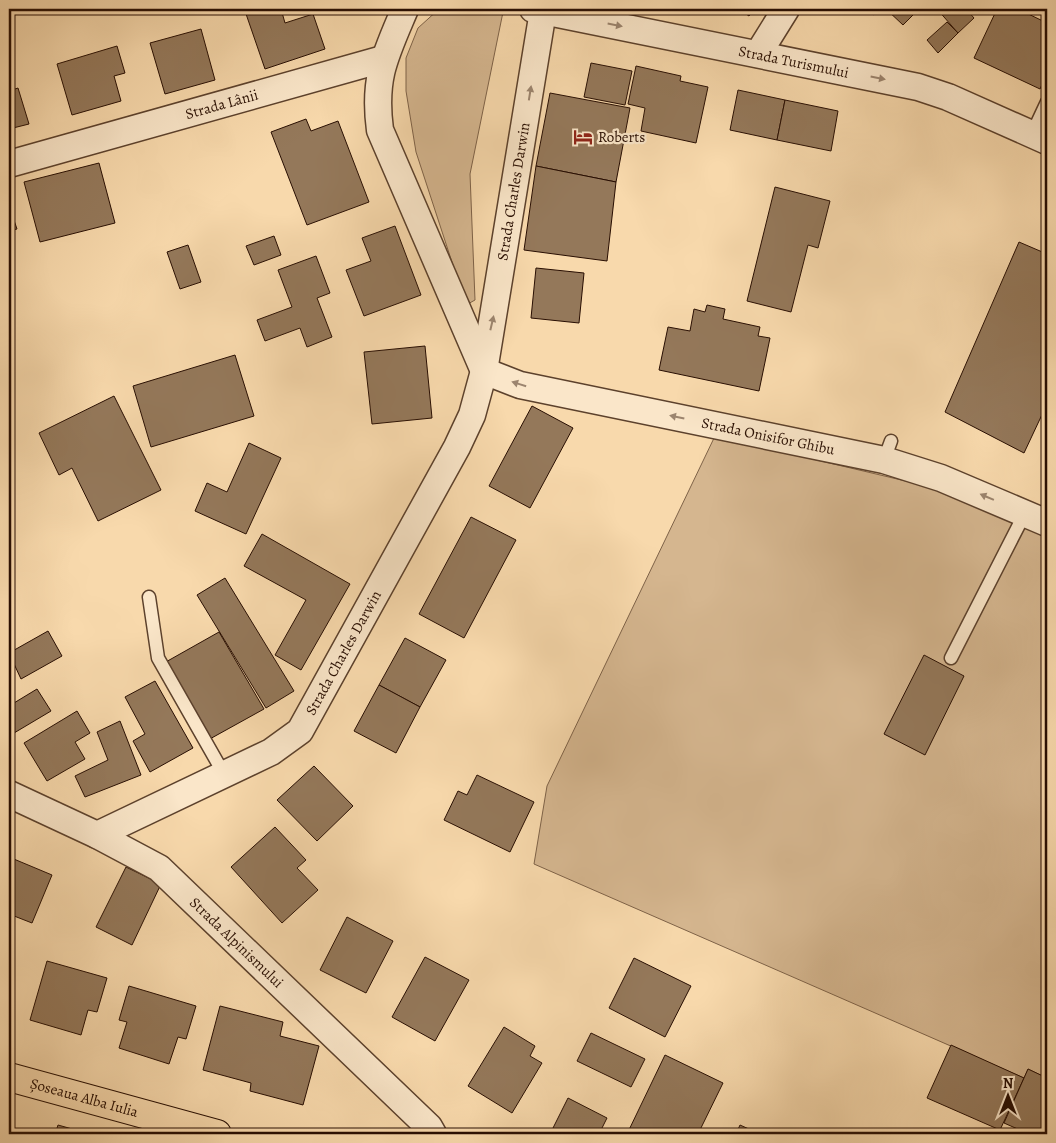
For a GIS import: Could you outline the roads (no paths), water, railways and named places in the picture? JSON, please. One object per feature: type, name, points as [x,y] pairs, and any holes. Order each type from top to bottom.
[{"type":"main road","name":"Șoseaua Alba Iulia","points":[[9,1077],[217,1134]]},
{"type":"street","points":[[405,9],[383,59],[377,107],[380,130],[484,371]]},
{"type":"street","points":[[758,54],[786,9]]},
{"type":"street","name":"Strada Turismului","points":[[538,10],[918,87],[948,97],[1040,138]]},
{"type":"street","name":"Strada Charles Darwin","points":[[98,834],[271,752],[288,742],[307,720],[457,447],[472,415],[484,371],[538,10]]},
{"type":"street","name":"Strada Lânii","points":[[9,164],[383,59]]},
{"type":"street","name":"Strada Onisifor Ghibu","points":[[484,371],[520,385],[888,450],[941,478],[1036,518]]},
{"type":"street","name":"Strada Alpinismului","points":[[9,794],[98,834],[159,868],[429,1127],[433,1134]]},
{"type":"lane","points":[[1040,138],[1047,102]]},
{"type":"lane","points":[[951,658],[1036,518]]},
{"type":"lane","points":[[149,597],[158,658],[224,774]]},
{"type":"place","name":"Roberts","points":[[583,137]]}]
